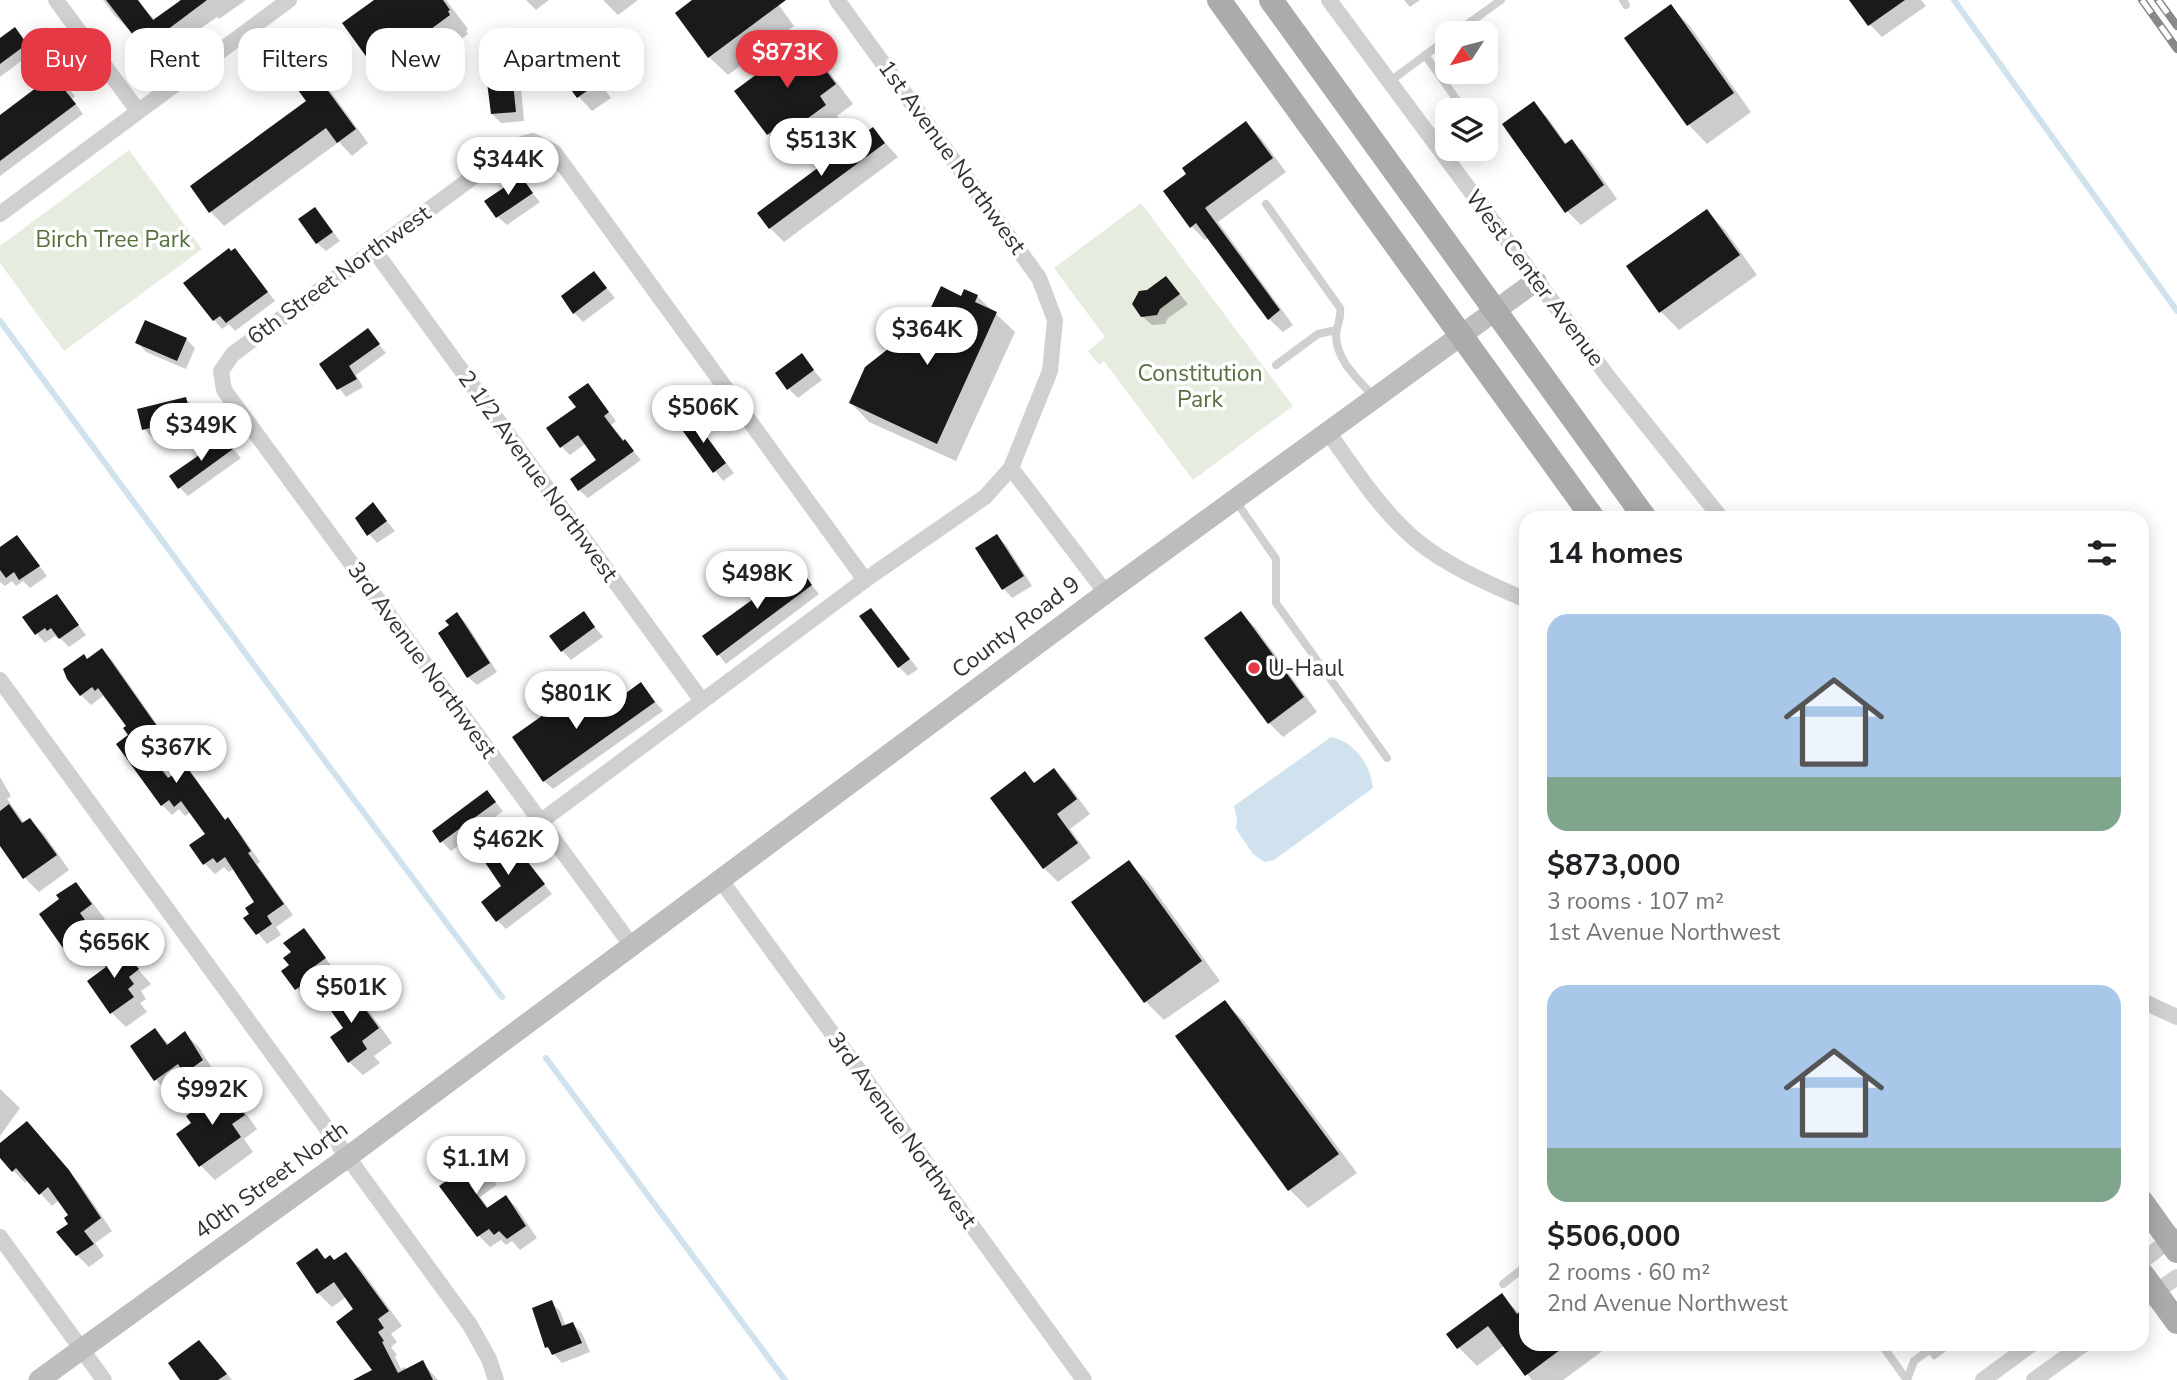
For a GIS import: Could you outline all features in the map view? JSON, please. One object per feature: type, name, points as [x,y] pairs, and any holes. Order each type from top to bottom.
[{"type":"main road","points":[[1219,0],[1588,511]]},
{"type":"main road","points":[[1271,0],[1640,511]]},
{"type":"main road","points":[[2149,1211],[2174,1242]]},
{"type":"main road","points":[[2149,1292],[2177,1322]]},
{"type":"street","points":[[57,0],[138,111]]},
{"type":"street","points":[[0,214],[289,0]]},
{"type":"street","name":"1st Avenue Northwest","points":[[837,0],[1039,278],[1055,320],[1050,371],[1012,468]]},
{"type":"street","name":"West Center Avenue","points":[[1329,0],[1609,378],[1715,511]]},
{"type":"street","name":"6th Street Northwest","points":[[221,371],[233,354],[515,146],[533,141],[554,152],[865,580]]},
{"type":"street","name":"2 1/2 Avenue Northwest","points":[[374,250],[702,701]]},
{"type":"street","name":"County Road 9","points":[[532,1020],[1106,593],[1536,281]]},
{"type":"street","name":"3rd Avenue Northwest","points":[[221,371],[224,390],[632,946]]},
{"type":"street","points":[[1328,432],[1369,490],[1417,541],[1478,579],[1519,597]]},
{"type":"street","points":[[540,822],[865,580],[985,497],[1012,468],[1106,593]]},
{"type":"street","points":[[0,680],[470,1325],[489,1359],[496,1380]]},
{"type":"street","name":"3rd Avenue Northwest","points":[[720,879],[1084,1380]]},
{"type":"street","points":[[2149,1004],[2177,1017]]},
{"type":"street","name":"40th Street North","points":[[39,1380],[532,1020]]},
{"type":"street","points":[[0,1237],[104,1380]]},
{"type":"street","points":[[2149,1257],[2174,1242]]},
{"type":"street","points":[[2149,1288],[2177,1277]]},
{"type":"street","points":[[1983,1380],[2022,1351]]},
{"type":"street","points":[[2034,1380],[2074,1351]]},
{"type":"lane","points":[[1472,21],[1501,0]]},
{"type":"lane","points":[[1389,82],[1435,48]]},
{"type":"lane","points":[[1425,55],[1455,98]]},
{"type":"lane","points":[[1266,204],[1340,308],[1336,347],[1342,360],[1375,398]]},
{"type":"lane","points":[[1276,365],[1318,334],[1336,330]]},
{"type":"lane","points":[[1235,500],[1276,559],[1276,603],[1387,758]]},
{"type":"lane","points":[[1503,1284],[1519,1271]]},
{"type":"lane","points":[[1886,1351],[1907,1380]]},
{"type":"lane","points":[[1907,1380],[1914,1361],[1928,1351]]},
{"type":"green space","name":"Birch Tree Park","points":[[129,150],[202,249],[64,351],[0,263],[0,246]]},
{"type":"green space","name":"Constitution Park","points":[[1141,203],[1293,406],[1193,480],[1104,361],[1099,365],[1088,351],[1105,337],[1054,268]]},
{"type":"water","points":[[1331,737],[1347,743],[1360,755],[1369,771],[1373,788],[1274,860],[1264,862],[1253,854],[1236,829],[1234,806]]},
{"type":"building","points":[[106,0],[138,0],[153,20],[181,0],[207,0],[170,28],[128,28]]},
{"type":"building","points":[[374,0],[443,0],[450,10],[450,15],[432,28],[366,28],[366,56],[352,37],[352,28],[346,28],[342,23]]},
{"type":"building","points":[[692,0],[786,0],[708,58],[675,13]]},
{"type":"building","points":[[1849,0],[1905,0],[1868,26]]},
{"type":"building","points":[[1671,4],[1734,93],[1687,126],[1624,38]]},
{"type":"building","points":[[15,27],[21,36],[21,48],[0,64],[0,38]]},
{"type":"building","points":[[803,40],[836,84],[820,96],[826,105],[789,132],[782,124],[767,135],[734,91]]},
{"type":"building","points":[[32,91],[66,91],[76,104],[0,161],[0,115]]},
{"type":"building","points":[[299,91],[328,91],[356,129],[337,143],[326,128],[209,213],[190,186],[306,101]]},
{"type":"building","points":[[488,91],[514,91],[516,112],[491,114]]},
{"type":"building","points":[[572,91],[587,91],[577,98]]},
{"type":"building","points":[[1534,101],[1565,144],[1572,139],[1604,185],[1565,213],[1502,124]]},
{"type":"building","points":[[1246,121],[1273,158],[1205,208],[1280,310],[1268,320],[1196,223],[1190,228],[1163,191],[1186,174],[1182,168]]},
{"type":"building","points":[[873,127],[885,143],[769,229],[757,213]]},
{"type":"building","points":[[521,176],[533,193],[496,218],[484,201]]},
{"type":"building","points":[[315,207],[333,232],[316,244],[298,219]]},
{"type":"building","points":[[1707,209],[1740,255],[1659,313],[1626,266]]},
{"type":"building","points":[[229,248],[231,251],[235,248],[268,292],[226,323],[220,316],[213,321],[183,283]]},
{"type":"building","points":[[594,271],[607,288],[573,314],[561,296]]},
{"type":"building","points":[[1166,276],[1180,294],[1160,309],[1157,315],[1141,317],[1132,304],[1139,291],[1147,290]]},
{"type":"building","points":[[941,286],[961,296],[964,289],[978,295],[975,302],[997,312],[937,444],[849,403],[865,367],[911,331],[918,335]]},
{"type":"building","points":[[145,320],[187,338],[177,361],[135,343]]},
{"type":"building","points":[[368,328],[380,344],[349,366],[357,379],[337,390],[319,364]]},
{"type":"building","points":[[802,353],[814,370],[787,390],[775,373]]},
{"type":"building","points":[[588,383],[609,412],[604,416],[634,451],[578,491],[570,479],[596,460],[578,435],[560,448],[546,428],[576,407],[568,397]]},
{"type":"building","points":[[186,397],[191,418],[142,430],[137,409]]},
{"type":"building","points":[[693,418],[726,463],[713,473],[680,427]]},
{"type":"building","points":[[225,437],[233,449],[178,489],[169,476]]},
{"type":"building","points":[[373,502],[387,521],[367,536],[355,518]]},
{"type":"building","points":[[997,534],[1024,576],[1002,590],[975,548]]},
{"type":"building","points":[[17,535],[40,566],[19,580],[14,572],[6,578],[0,570],[0,547]]},
{"type":"building","points":[[799,566],[812,585],[717,656],[702,636]]},
{"type":"building","points":[[57,594],[79,625],[59,639],[51,628],[47,631],[45,628],[35,635],[22,617]]},
{"type":"building","points":[[871,608],[910,659],[898,668],[859,616]]},
{"type":"building","points":[[584,611],[595,627],[561,652],[549,636]]},
{"type":"building","name":"U-Haul","points":[[1241,611],[1304,697],[1268,724],[1204,638]]},
{"type":"building","points":[[457,612],[490,663],[467,678],[438,633],[449,625],[445,621]]},
{"type":"building","points":[[102,648],[159,729],[142,741],[164,773],[168,778],[186,766],[225,820],[228,817],[251,851],[248,853],[284,904],[267,916],[272,924],[256,935],[243,918],[249,914],[245,908],[254,902],[225,857],[217,863],[213,858],[203,865],[189,845],[205,834],[181,801],[174,807],[169,800],[161,806],[116,744],[128,735],[123,728],[126,726],[98,688],[95,691],[92,687],[80,696],[67,679],[63,669],[84,654],[87,659]]},
{"type":"building","points":[[641,682],[655,702],[543,782],[512,737],[566,699],[578,715],[597,702],[603,710]]},
{"type":"building","points":[[1054,768],[1077,799],[1057,814],[1078,843],[1043,869],[990,798],[1025,771],[1034,783]]},
{"type":"building","points":[[487,790],[496,802],[440,843],[432,831]]},
{"type":"building","points":[[9,804],[22,823],[30,818],[57,855],[23,879],[0,846],[0,811]]},
{"type":"building","points":[[505,833],[545,884],[496,922],[481,902],[501,886],[478,852]]},
{"type":"building","points":[[1129,860],[1202,961],[1144,1003],[1071,902]]},
{"type":"building","points":[[76,882],[92,904],[80,913],[85,920],[81,923],[86,931],[63,948],[39,914],[59,899],[56,895]]},
{"type":"building","points":[[304,928],[326,958],[309,970],[314,977],[295,990],[281,971],[289,965],[283,958],[291,952],[283,943]]},
{"type":"building","points":[[119,946],[139,969],[129,977],[134,984],[128,989],[134,997],[110,1014],[87,981],[106,967],[100,959]]},
{"type":"building","points":[[350,988],[379,1028],[362,1041],[367,1049],[348,1063],[330,1037],[343,1028],[327,1005]]},
{"type":"building","points":[[1225,1000],[1339,1154],[1288,1191],[1175,1036]]},
{"type":"building","points":[[155,1028],[167,1045],[185,1031],[203,1060],[184,1074],[178,1064],[154,1081],[130,1046]]},
{"type":"building","points":[[225,1087],[245,1115],[232,1124],[241,1137],[199,1167],[176,1134],[191,1123],[186,1116]]},
{"type":"building","points":[[27,1121],[69,1170],[101,1218],[84,1231],[94,1244],[76,1256],[56,1232],[68,1224],[64,1218],[68,1215],[48,1187],[39,1195],[16,1168],[12,1172],[0,1158],[0,1143]]},
{"type":"building","points":[[461,1141],[487,1173],[470,1185],[487,1208],[506,1195],[526,1226],[507,1239],[499,1231],[494,1235],[489,1229],[477,1237],[439,1186],[449,1179],[443,1171],[449,1166],[441,1155]]},
{"type":"building","points":[[317,1248],[325,1259],[330,1255],[334,1260],[346,1252],[389,1311],[378,1319],[384,1328],[378,1332],[398,1373],[423,1360],[433,1380],[353,1380],[372,1370],[336,1322],[353,1309],[334,1282],[317,1294],[296,1263]]},
{"type":"building","points":[[1502,1293],[1517,1314],[1519,1312],[1519,1351],[1559,1351],[1525,1376],[1488,1326],[1457,1349],[1446,1334]]},
{"type":"building","points":[[552,1300],[562,1326],[573,1322],[582,1343],[552,1355],[548,1347],[545,1348],[532,1308]]},
{"type":"building","points":[[199,1340],[227,1374],[218,1380],[180,1380],[168,1363]]},
{"type":"waterway","points":[[1954,0],[2177,311]]},
{"type":"waterway","points":[[0,321],[502,997]]},
{"type":"waterway","points":[[546,1058],[785,1380]]},
{"type":"railway","points":[[2142,0],[2177,49]]},
{"type":"railway","points":[[2158,0],[2177,26]]},
{"type":"place","name":"U-Haul","points":[[1254,668]]}]
